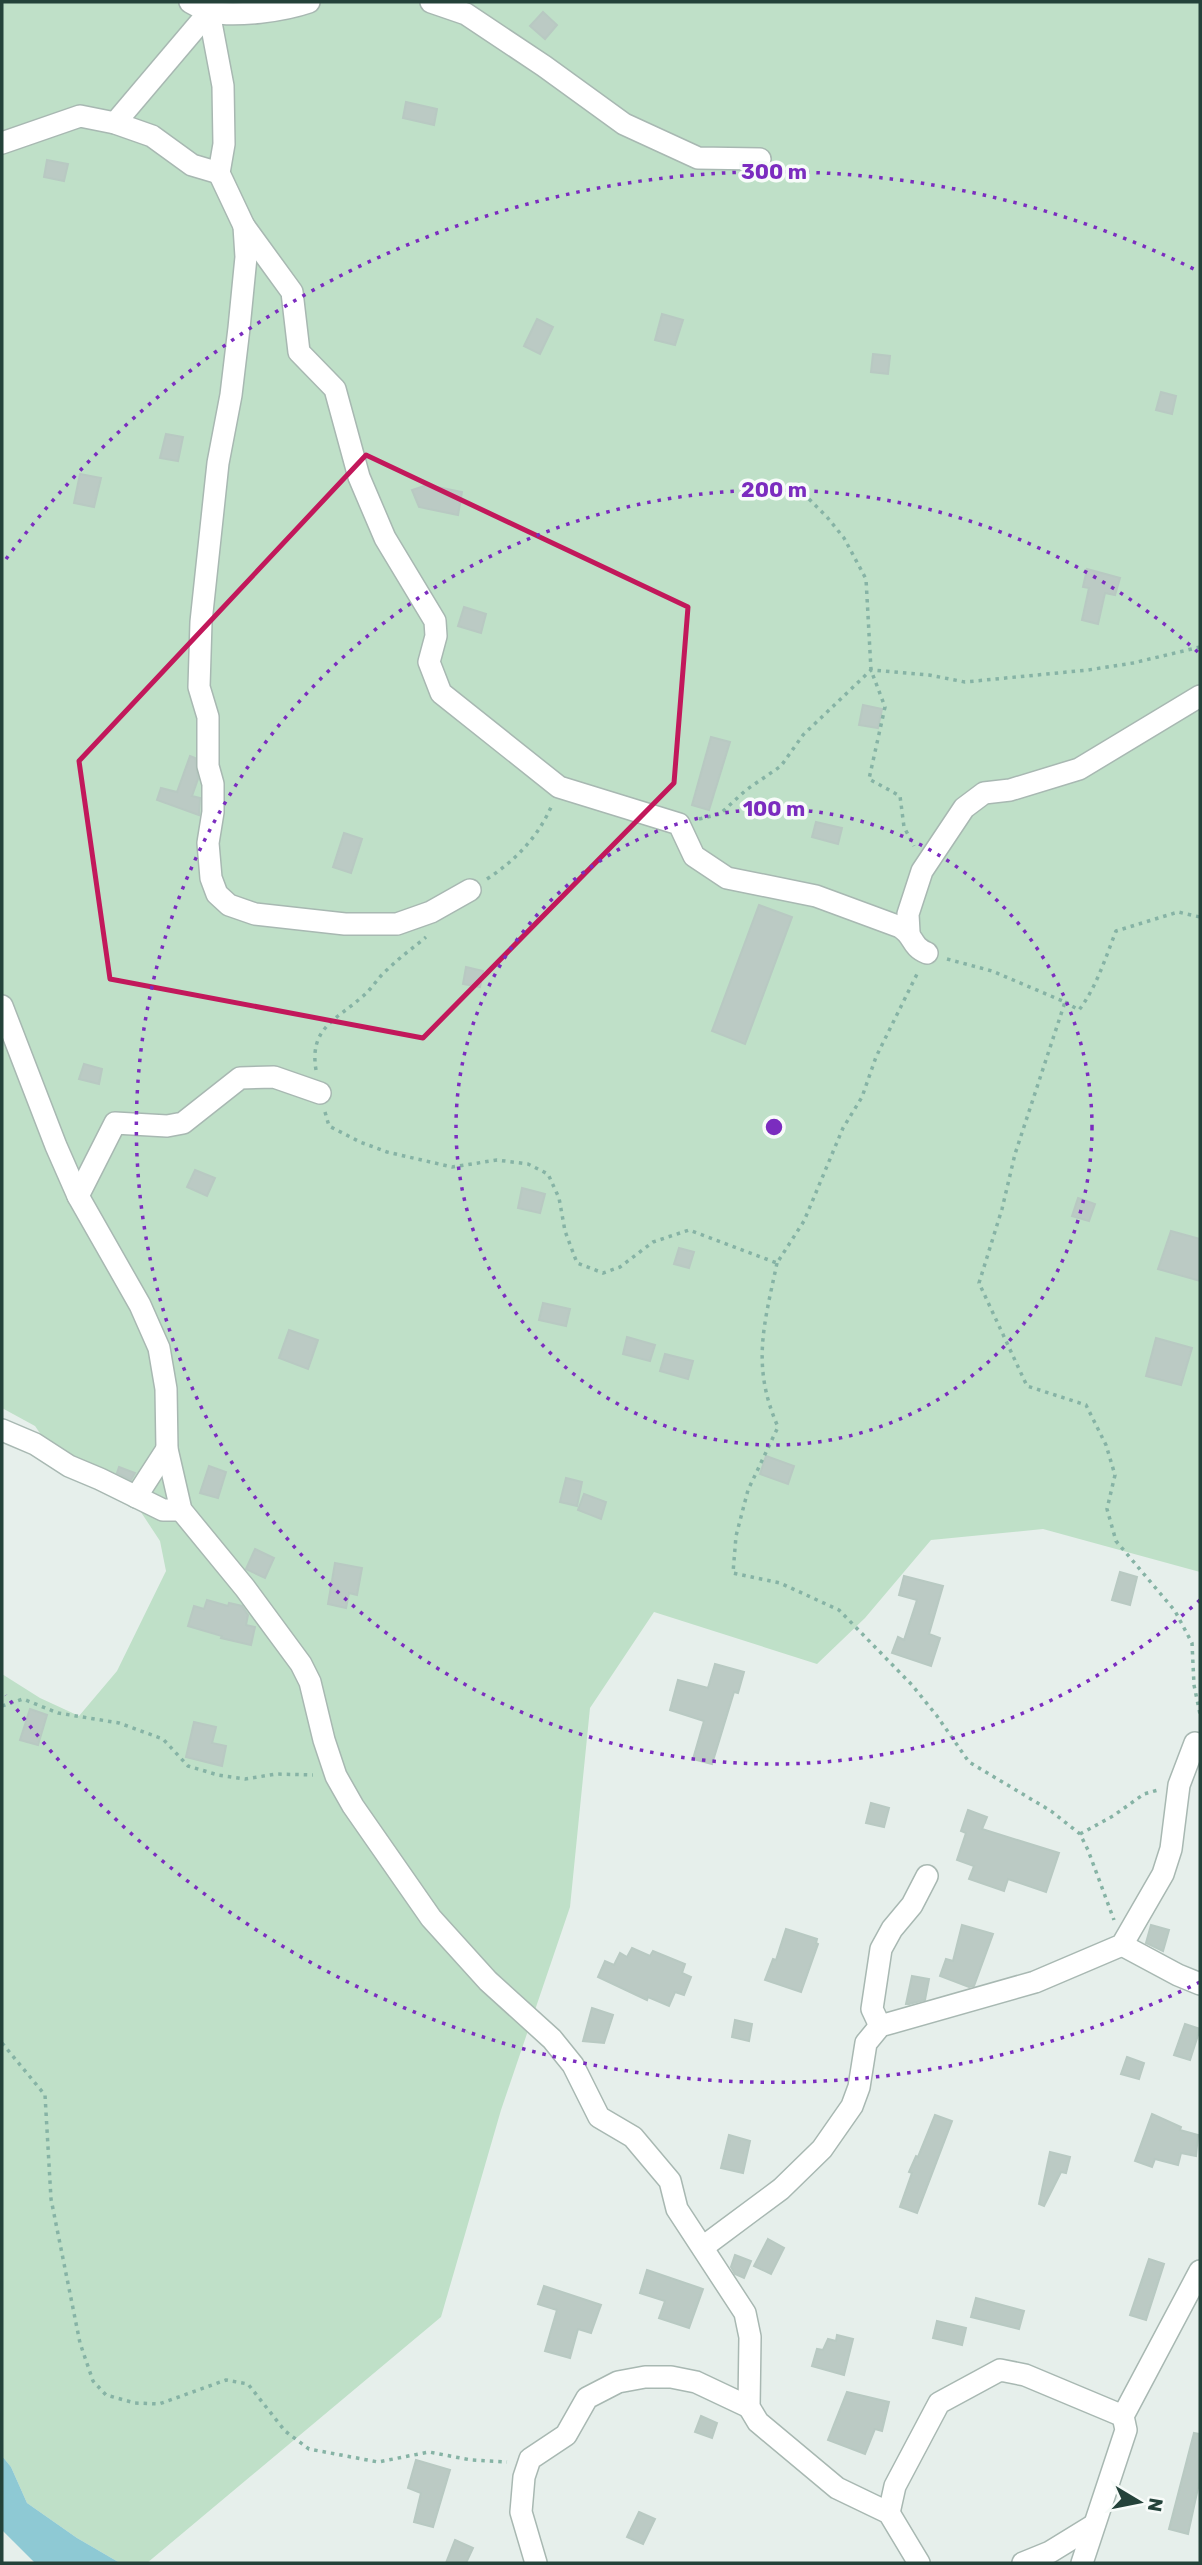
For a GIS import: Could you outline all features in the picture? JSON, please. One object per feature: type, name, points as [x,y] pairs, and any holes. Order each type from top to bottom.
[{"type":"street","points":[[203,5],[246,12],[309,2]]},
{"type":"street","points":[[431,2],[466,14],[624,124],[698,158],[760,159]]},
{"type":"street","points":[[115,123],[203,5]]},
{"type":"street","points":[[203,5],[223,86],[224,145],[219,173],[244,226],[292,292],[299,352],[335,389],[359,477],[385,538],[435,621],[436,636],[429,662],[441,693],[559,787],[679,824],[694,856],[727,878],[816,896],[909,932]]},
{"type":"street","points":[[2,143],[80,116],[115,123],[152,136],[192,165],[219,173]]},
{"type":"street","points":[[244,226],[246,257],[239,328],[231,396],[218,463],[201,622],[199,687],[208,717],[208,766],[213,784],[213,812],[208,843],[211,878],[218,894],[229,905],[256,914],[345,924],[397,924],[431,912],[470,891]]},
{"type":"street","points":[[927,953],[915,946],[909,932],[908,914],[922,871],[964,808],[984,793],[1010,790],[1079,769],[1200,695]]},
{"type":"street","points":[[2,1006],[78,1196],[140,1306],[159,1348],[166,1389],[167,1449],[181,1510],[245,1588],[301,1664],[310,1682],[336,1776],[359,1815],[431,1918],[488,1982],[552,2039],[573,2065],[599,2117],[633,2137],[670,2181],[677,2209],[745,2313],[750,2337],[749,2407],[758,2422],[820,2477],[889,2513],[919,2563]]},
{"type":"street","points":[[78,1196],[114,1123],[167,1126],[183,1123],[240,1078],[274,1077],[320,1093]]},
{"type":"street","points":[[2,1430],[35,1444],[69,1466],[163,1510],[181,1510]]},
{"type":"street","points":[[136,1497],[167,1449]]},
{"type":"street","points":[[703,2247],[781,2189],[822,2149],[852,2106],[859,2087],[866,2043],[880,2026],[1035,1982],[1122,1945],[1163,1874],[1171,1849],[1179,1784],[1195,1742]]},
{"type":"street","points":[[880,2026],[872,2009],[881,1949],[892,1929],[912,1905],[928,1876]]},
{"type":"street","points":[[1122,1945],[1200,1984]]},
{"type":"street","points":[[1082,2563],[1126,2430],[1123,2416],[1200,2271]]},
{"type":"street","points":[[889,2513],[895,2486],[939,2403],[1000,2370],[1025,2375],[1123,2416]]},
{"type":"street","points":[[536,2563],[521,2512],[524,2477],[530,2459],[566,2435],[587,2398],[618,2382],[645,2377],[671,2378],[696,2382],[749,2407]]},
{"type":"street","points":[[1023,2563],[1050,2552],[1094,2525]]},
{"type":"path","points":[[803,493],[844,538],[866,579],[871,670],[886,707],[869,779],[900,796],[904,827],[914,846]]},
{"type":"path","points":[[679,824],[720,814],[746,790],[781,766],[803,735],[871,670],[929,675],[965,682],[1088,670],[1133,663],[1200,647]]},
{"type":"path","points":[[470,891],[510,864],[542,828],[559,787]]},
{"type":"path","points":[[1122,1945],[1104,1891],[1080,1834],[1051,1811],[969,1762],[912,1685],[839,1610],[780,1583],[733,1573],[736,1536],[748,1490],[778,1427],[768,1404],[760,1359],[767,1307],[777,1263],[804,1221],[843,1128],[862,1097],[876,1056],[927,953],[992,971],[1079,1010],[1095,986],[1116,931],[1178,912],[1200,917]]},
{"type":"path","points":[[429,934],[387,969],[363,997],[335,1016],[319,1036],[314,1056],[329,1126],[387,1152],[452,1167],[497,1160],[528,1164],[548,1174],[559,1198],[565,1231],[577,1263],[603,1273],[620,1268],[653,1242],[689,1230],[777,1263]]},
{"type":"path","points":[[1065,1002],[1015,1154],[1002,1209],[979,1283],[1027,1386],[1086,1405],[1106,1445],[1115,1475],[1107,1509],[1116,1541],[1175,1611],[1192,1643],[1194,1685],[1200,1714]]},
{"type":"path","points":[[1192,1643],[1200,1640]]},
{"type":"path","points":[[2,1706],[23,1699],[58,1713],[119,1723],[163,1739],[188,1766],[218,1775],[244,1779],[276,1774],[336,1776]]},
{"type":"path","points":[[1080,1834],[1144,1794],[1179,1784]]},
{"type":"path","points":[[2,2043],[45,2095],[51,2199],[80,2343],[93,2381],[106,2395],[135,2403],[159,2404],[226,2380],[248,2384],[285,2431],[309,2449],[378,2462],[429,2452],[471,2460],[505,2462],[530,2459]]},
{"type":"highlighted area","points":[[366,455],[688,607],[674,783],[423,1038],[110,979],[79,761]]},
{"type":"green space","points":[[2,2],[1200,2],[1200,1572],[1043,1529],[931,1540],[865,1618],[817,1664],[654,1612],[590,1708],[570,1907],[501,2110],[441,2317],[147,2563],[120,2563],[77,2538],[27,2503],[11,2467],[2,2456],[2,1674],[40,1698],[79,1716],[117,1671],[166,1571],[160,1541],[133,1500],[46,1442],[35,1426],[2,1408]]},
{"type":"water","points":[[2,2456],[11,2467],[27,2503],[77,2538],[120,2563],[35,2563],[2,2530]]},
{"type":"building","points":[[543,12],[557,25],[545,39],[530,26]]},
{"type":"building","points":[[406,102],[437,109],[434,125],[403,118]]},
{"type":"building","points":[[47,160],[68,164],[64,181],[44,177]]},
{"type":"building","points":[[662,314],[683,320],[675,345],[655,340]]},
{"type":"building","points":[[537,319],[553,327],[540,354],[524,346]]},
{"type":"building","points":[[873,354],[890,356],[888,374],[871,372]]},
{"type":"building","points":[[1161,392],[1176,396],[1172,414],[1156,410]]},
{"type":"building","points":[[166,434],[183,437],[178,461],[160,458]]},
{"type":"building","points":[[80,474],[101,478],[94,507],[74,503]]},
{"type":"building","points":[[427,485],[462,492],[458,515],[419,507],[412,490]]},
{"type":"building","points":[[1087,569],[1120,578],[1115,595],[1105,593],[1098,624],[1082,620],[1089,588],[1083,587]]},
{"type":"building","points":[[464,607],[486,614],[481,633],[458,626]]},
{"type":"building","points":[[863,705],[882,709],[878,728],[859,725]]},
{"type":"building","points":[[711,737],[730,742],[709,810],[692,805]]},
{"type":"building","points":[[190,756],[195,758],[198,779],[192,796],[200,798],[199,815],[157,800],[161,788],[177,792]]},
{"type":"building","points":[[816,822],[842,828],[838,844],[812,837]]},
{"type":"building","points":[[344,833],[362,839],[351,873],[333,867]]},
{"type":"building","points":[[759,905],[792,917],[745,1044],[712,1031]]},
{"type":"building","points":[[466,967],[483,971],[480,987],[463,984]]},
{"type":"building","points":[[84,1064],[102,1069],[99,1084],[79,1079]]},
{"type":"building","points":[[195,1170],[215,1178],[207,1196],[187,1187]]},
{"type":"building","points":[[522,1188],[545,1194],[540,1213],[518,1208]]},
{"type":"building","points":[[1078,1198],[1095,1204],[1089,1221],[1072,1216]]},
{"type":"building","points":[[1171,1231],[1200,1239],[1200,1281],[1158,1269]]},
{"type":"building","points":[[679,1248],[694,1252],[689,1268],[674,1264]]},
{"type":"building","points":[[543,1303],[570,1309],[566,1326],[539,1320]]},
{"type":"building","points":[[289,1330],[318,1340],[308,1369],[279,1358]]},
{"type":"building","points":[[627,1337],[655,1345],[650,1361],[623,1354]]},
{"type":"building","points":[[1156,1338],[1192,1348],[1181,1385],[1146,1376]]},
{"type":"building","points":[[665,1354],[693,1361],[688,1379],[660,1371]]},
{"type":"building","points":[[766,1456],[794,1466],[788,1484],[760,1474]]},
{"type":"building","points":[[209,1466],[226,1472],[218,1498],[200,1493]]},
{"type":"building","points":[[119,1467],[135,1473],[131,1480],[117,1473]]},
{"type":"building","points":[[566,1478],[582,1482],[577,1506],[560,1502]]},
{"type":"building","points":[[584,1494],[606,1502],[601,1519],[578,1510]]},
{"type":"building","points":[[255,1549],[274,1558],[265,1578],[246,1569]]},
{"type":"building","points":[[335,1563],[362,1568],[357,1595],[349,1593],[346,1608],[328,1604]]},
{"type":"building","points":[[1120,1572],[1137,1577],[1130,1605],[1112,1600]]},
{"type":"building","points":[[904,1576],[943,1586],[929,1634],[940,1638],[931,1666],[892,1653],[898,1637],[904,1640],[917,1600],[899,1595]]},
{"type":"building","points":[[207,1600],[228,1606],[229,1603],[242,1606],[248,1615],[246,1625],[255,1627],[251,1645],[188,1626],[194,1606],[204,1609]]},
{"type":"building","points":[[715,1664],[744,1672],[738,1693],[734,1692],[712,1764],[693,1759],[704,1721],[670,1710],[678,1680],[708,1688]]},
{"type":"building","points":[[30,1709],[47,1715],[38,1745],[20,1740]]},
{"type":"building","points":[[194,1722],[216,1727],[212,1743],[226,1746],[222,1766],[186,1757]]},
{"type":"building","points":[[871,1803],[889,1808],[884,1827],[866,1823]]},
{"type":"building","points":[[968,1810],[987,1817],[982,1829],[1059,1853],[1046,1892],[1008,1879],[1004,1891],[969,1879],[974,1866],[957,1860],[966,1833],[961,1831]]},
{"type":"building","points":[[962,1925],[993,1934],[974,1986],[969,1987],[940,1976],[946,1959],[953,1961]]},
{"type":"building","points":[[1151,1925],[1169,1930],[1163,1951],[1146,1943]]},
{"type":"building","points":[[786,1929],[817,1939],[818,1944],[801,1992],[765,1980],[773,1959],[776,1960]]},
{"type":"building","points":[[632,1948],[650,1956],[653,1951],[685,1964],[682,1973],[691,1977],[684,1995],[675,1992],[669,2006],[648,1997],[647,2000],[598,1977],[605,1961],[614,1965],[620,1953],[627,1957]]},
{"type":"building","points":[[912,1976],[929,1979],[925,2000],[906,2004]]},
{"type":"building","points":[[592,2008],[613,2015],[604,2043],[583,2041]]},
{"type":"building","points":[[735,2020],[752,2024],[749,2041],[732,2037]]},
{"type":"building","points":[[1185,2024],[1200,2029],[1190,2060],[1174,2055]]},
{"type":"building","points":[[1127,2057],[1144,2063],[1139,2079],[1121,2074]]},
{"type":"building","points":[[1152,2114],[1181,2127],[1180,2130],[1198,2135],[1196,2156],[1181,2153],[1178,2165],[1155,2159],[1152,2167],[1135,2161]]},
{"type":"building","points":[[935,2115],[952,2121],[917,2213],[900,2207],[912,2173],[909,2172]]},
{"type":"building","points":[[729,2135],[750,2141],[743,2173],[721,2168]]},
{"type":"building","points":[[1050,2152],[1070,2157],[1066,2173],[1061,2172],[1044,2206],[1039,2204]]},
{"type":"building","points":[[768,2239],[784,2248],[771,2274],[754,2266]]},
{"type":"building","points":[[735,2255],[751,2261],[744,2278],[735,2274],[731,2267]]},
{"type":"building","points":[[1149,2259],[1164,2264],[1146,2320],[1130,2315]]},
{"type":"building","points":[[647,2270],[703,2289],[689,2328],[659,2318],[665,2301],[640,2293]]},
{"type":"building","points":[[544,2286],[601,2305],[591,2333],[578,2329],[570,2358],[545,2351],[557,2310],[538,2304]]},
{"type":"building","points":[[976,2298],[1024,2311],[1019,2329],[971,2317]]},
{"type":"building","points":[[937,2321],[966,2328],[962,2345],[933,2338]]},
{"type":"building","points":[[837,2335],[853,2339],[844,2375],[812,2366],[817,2349],[823,2350],[828,2339],[836,2341]]},
{"type":"building","points":[[847,2392],[889,2402],[882,2431],[875,2429],[865,2454],[828,2440]]},
{"type":"building","points":[[701,2416],[717,2423],[712,2438],[695,2432]]},
{"type":"building","points":[[1194,2433],[1200,2434],[1200,2479],[1188,2534],[1169,2529]]},
{"type":"building","points":[[416,2460],[450,2470],[433,2527],[414,2522],[421,2493],[408,2488]]},
{"type":"building","points":[[639,2512],[655,2519],[643,2544],[627,2537]]},
{"type":"building","points":[[455,2540],[473,2548],[466,2563],[446,2563]]}]
